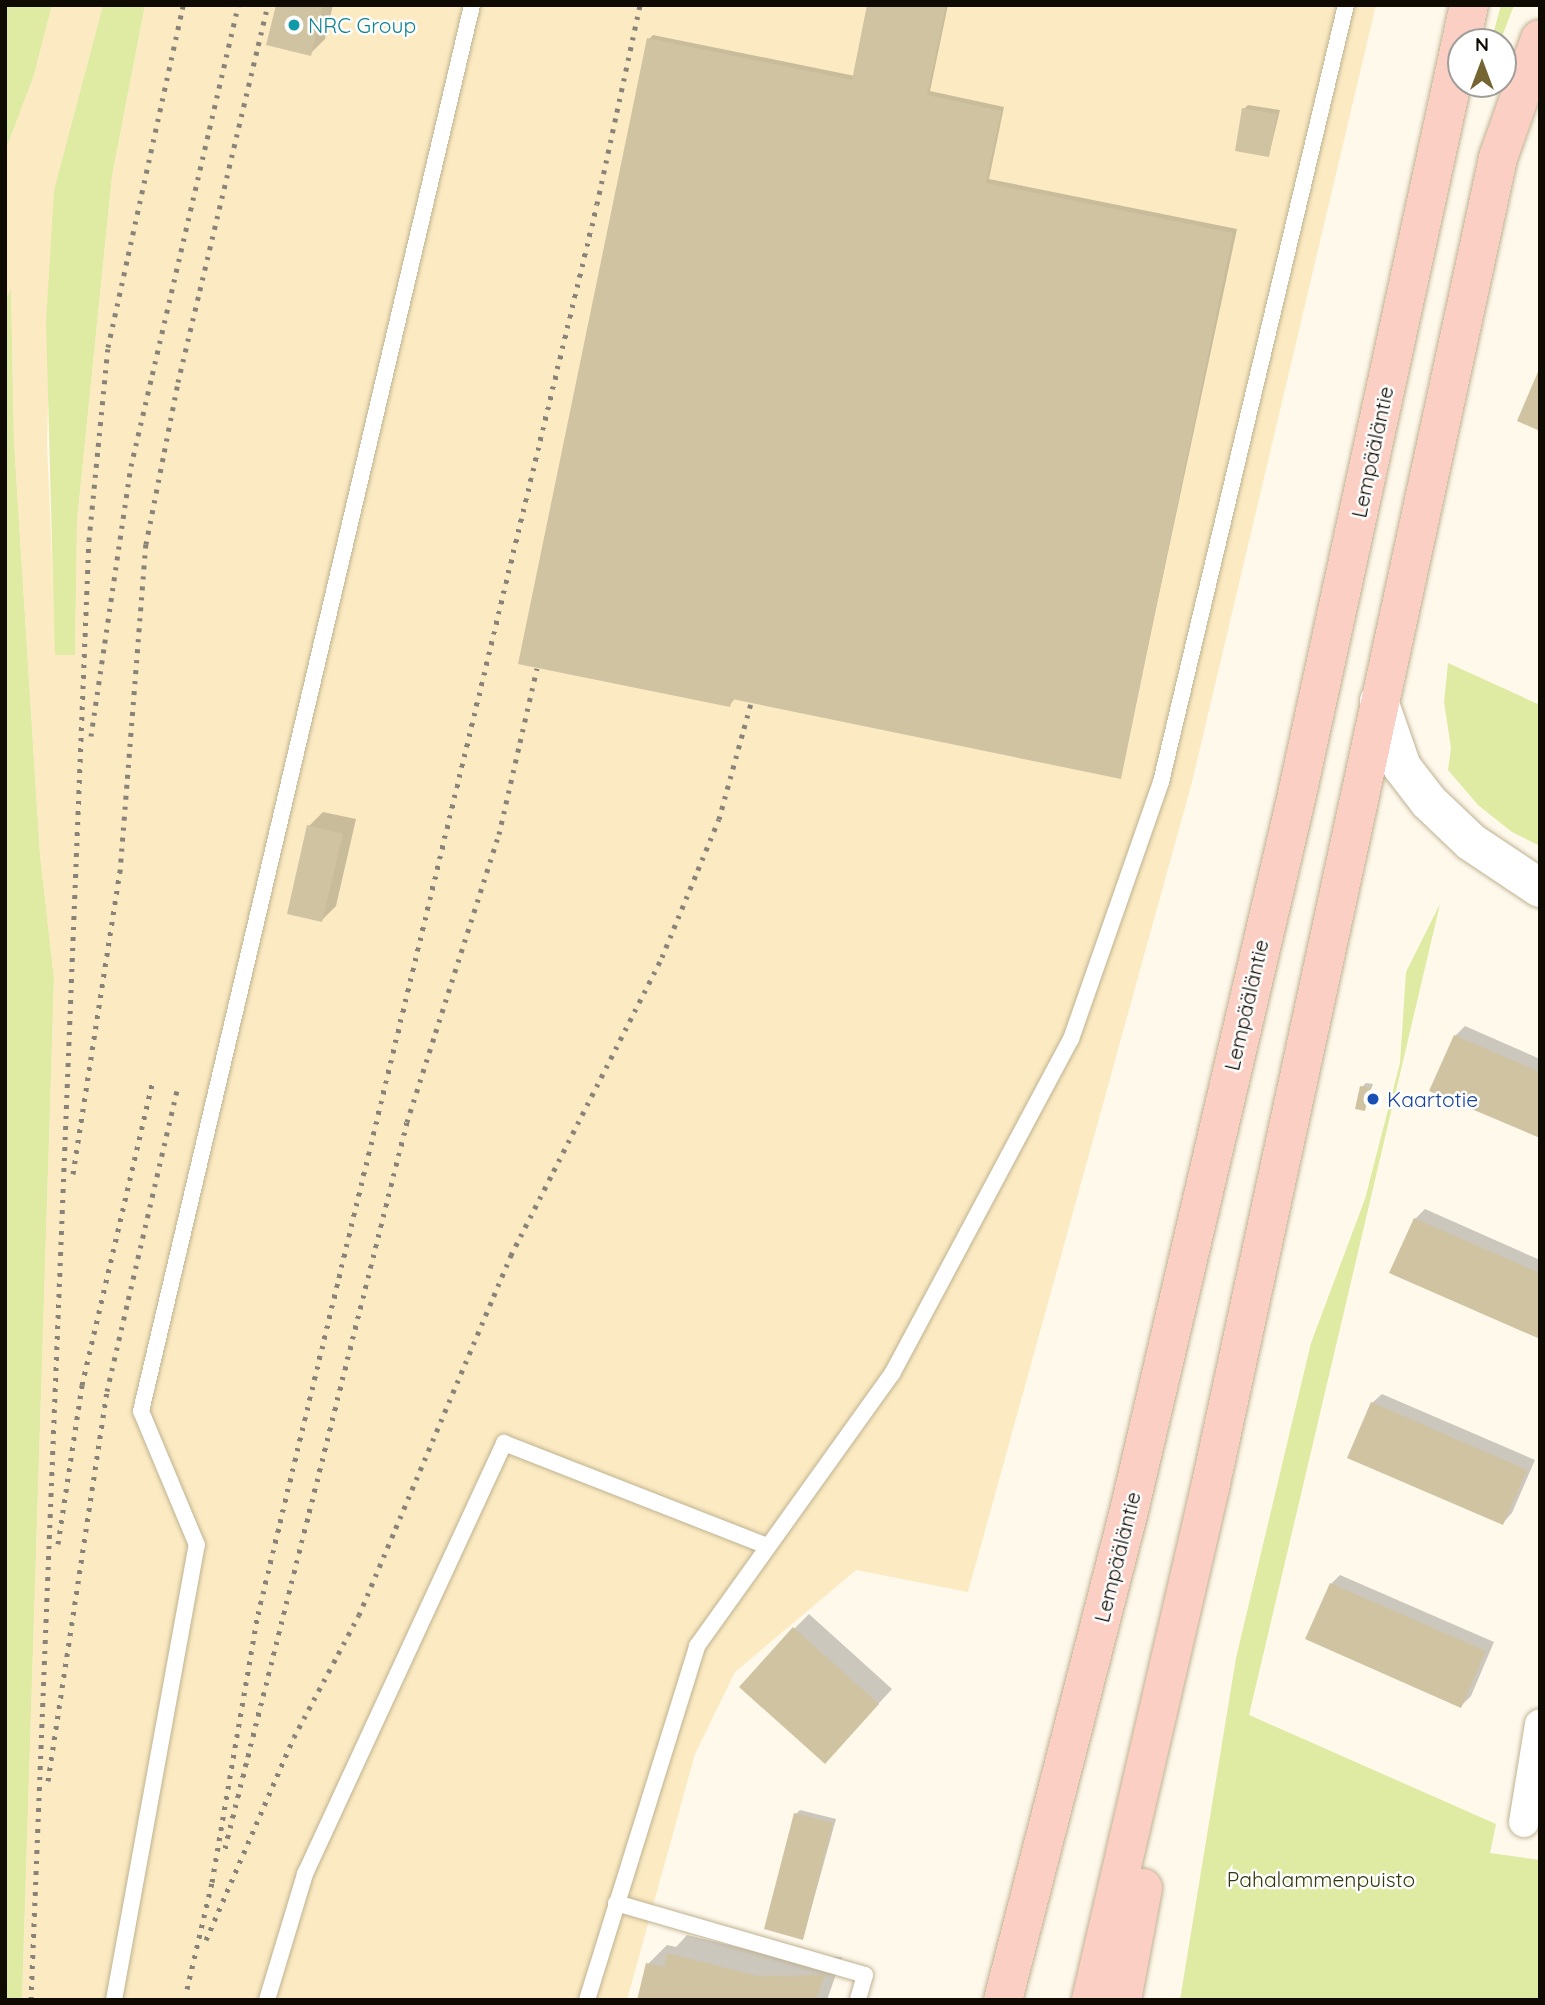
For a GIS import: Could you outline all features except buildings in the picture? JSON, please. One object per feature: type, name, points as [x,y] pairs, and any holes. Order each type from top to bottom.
[{"type":"highway","name":"Lempääläntie","points":[[1003,2000],[1129,1511],[1296,799],[1469,5]]},
{"type":"highway","points":[[1091,2000],[1151,1749],[1498,158],[1540,39]]},
{"type":"highway","points":[[1122,2000],[1157,1810],[1151,1749]]},
{"type":"main road","points":[[1380,701],[1402,767],[1429,802],[1471,842],[1540,888]]},
{"type":"street","points":[[1524,1822],[1540,1724]]},
{"type":"lane","points":[[114,2000],[197,1545],[141,1411],[472,5]]},
{"type":"lane","points":[[587,2000],[697,1646],[766,1546],[892,1374],[1071,1039],[1161,782],[1346,5]]},
{"type":"lane","points":[[267,2000],[305,1874],[505,1443],[766,1546]]},
{"type":"lane","points":[[617,1903],[865,1975],[858,2000]]},
{"type":"shaded area","points":[[52,5],[103,5],[54,190],[47,442],[56,655],[75,655],[77,521],[112,176],[145,5],[1376,5],[1192,782],[968,1592],[856,1570],[735,1672],[695,1754],[627,2000],[22,2000],[54,979],[40,855],[14,442],[11,291],[5,302],[5,152],[34,75]]},
{"type":"green space","points":[[5,5],[52,5],[34,75],[5,152]]},
{"type":"green space","points":[[103,5],[145,5],[112,176],[77,521],[75,655],[55,655],[46,322],[54,190]]},
{"type":"green space","points":[[1501,5],[1514,5],[1505,28],[1495,28]]},
{"type":"green space","points":[[11,289],[14,442],[40,855],[54,979],[22,2000],[5,2000],[5,302]]},
{"type":"green space","points":[[1448,663],[1540,705],[1540,846],[1512,832],[1478,805],[1448,770],[1451,748],[1444,702]]},
{"type":"green space","name":"Pahalammenpuisto","points":[[1440,904],[1249,1715],[1496,1824],[1490,1853],[1540,1860],[1540,2000],[1180,2000],[1236,1658],[1311,1343],[1365,1199],[1400,1063],[1406,972]]},
{"type":"railway","points":[[31,2000],[89,540],[108,347],[183,5]]},
{"type":"railway","points":[[91,736],[131,466],[238,5]]},
{"type":"railway","points":[[73,1174],[120,872],[146,544],[178,382],[268,5]]},
{"type":"railway","points":[[187,1989],[212,1882],[258,1614],[597,204],[640,5]]},
{"type":"railway","points":[[225,1848],[407,1122],[499,834],[537,668]]},
{"type":"railway","points":[[206,1940],[294,1737],[359,1615],[511,1255],[662,957],[719,819],[751,703]]},
{"type":"railway","points":[[58,1544],[82,1385],[153,1080]]},
{"type":"railway","points":[[48,1781],[107,1391],[178,1086]]},
{"type":"place","name":"NRC Group","points":[[294,25]]},
{"type":"place","name":"Kaartotie","points":[[1373,1099]]}]
